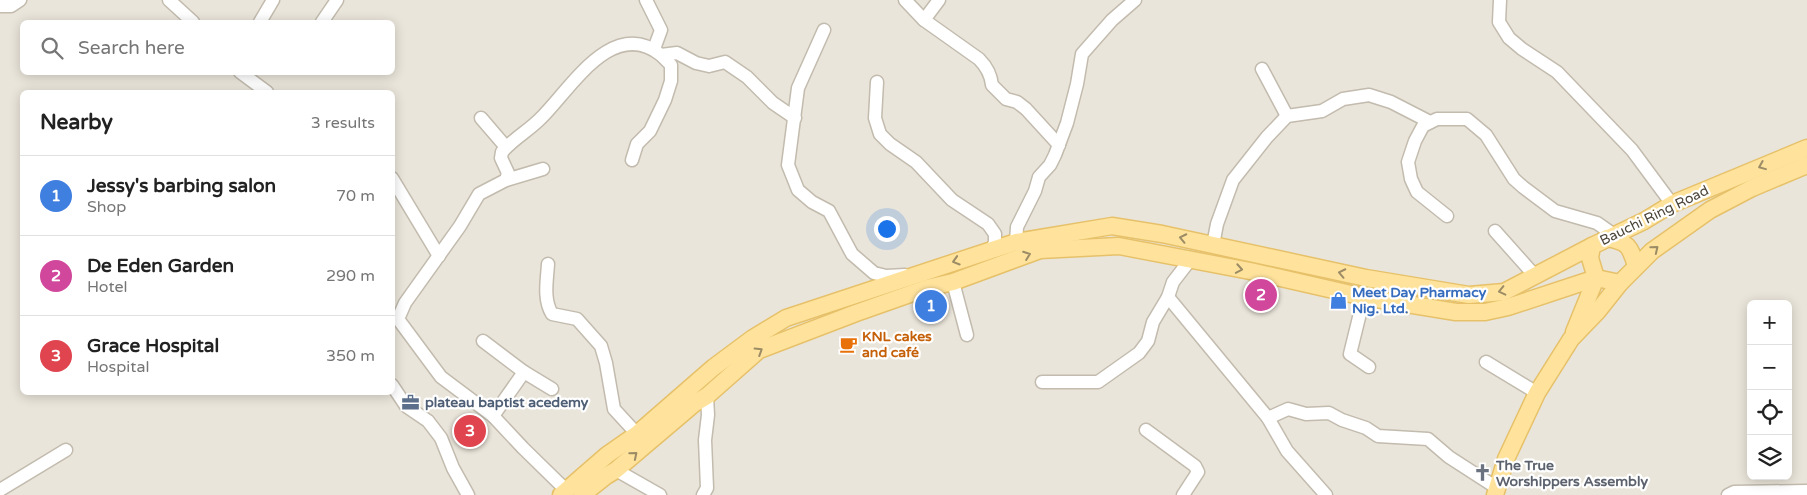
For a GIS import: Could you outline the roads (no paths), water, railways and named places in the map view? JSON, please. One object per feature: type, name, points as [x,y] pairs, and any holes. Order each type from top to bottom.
[{"type":"main road","name":"Bauchi Ring Road","points":[[1571,339],[1596,278],[1590,258],[1592,246],[1672,204],[1737,175],[1807,148]]},
{"type":"main road","name":"Bauchi Ring Road","points":[[1496,491],[1506,459],[1537,393],[1571,339],[1636,266],[1665,241],[1710,210],[1752,188],[1807,165]]},
{"type":"main road","points":[[570,494],[606,455],[637,434],[714,367],[753,338],[786,318],[1016,242],[1112,226],[1162,234],[1366,278],[1469,295],[1504,292],[1536,277],[1592,246]]},
{"type":"main road","points":[[1610,236],[1622,241],[1631,250],[1636,266]]},
{"type":"main road","points":[[570,494],[616,470],[695,403],[708,396],[759,350],[865,310],[927,288],[953,282],[1040,250],[1119,246],[1250,271],[1364,297],[1456,312],[1485,312],[1596,278],[1620,283]]},
{"type":"main road","points":[[1539,297],[1573,295],[1584,306]]},
{"type":"street","points":[[0,6],[11,6],[20,0]]},
{"type":"street","points":[[171,0],[191,20]]},
{"type":"street","points":[[261,20],[272,0]]},
{"type":"street","points":[[323,20],[337,0]]},
{"type":"street","points":[[646,0],[661,30],[658,52]]},
{"type":"street","points":[[905,0],[924,20],[979,59],[992,78],[992,85],[1006,98],[1017,102],[1026,109],[1059,145]]},
{"type":"street","points":[[924,20],[939,0]]},
{"type":"street","points":[[1016,242],[1017,227],[1035,190],[1039,177],[1050,165],[1067,124],[1082,54],[1112,20],[1135,0]]},
{"type":"street","points":[[1500,0],[1499,22],[1509,38],[1557,72],[1632,150],[1672,204]]},
{"type":"street","points":[[824,30],[798,88],[788,165],[798,190],[812,202],[829,211],[852,254],[874,273],[886,276],[915,274]]},
{"type":"street","points":[[506,180],[508,173],[500,158],[506,147],[539,119],[598,56],[619,46],[632,43],[658,52],[677,53],[696,63],[709,66],[725,62],[747,77],[773,103],[795,118]]},
{"type":"street","points":[[632,160],[637,144],[650,131],[654,123],[665,100],[671,81],[670,65],[658,52]]},
{"type":"street","points":[[1262,69],[1287,116]]},
{"type":"street","points":[[244,75],[264,90]]},
{"type":"street","points":[[877,82],[875,118],[880,134],[890,144],[916,162],[952,200],[988,224],[995,234],[995,243],[990,251]]},
{"type":"street","points":[[1213,245],[1217,224],[1233,180],[1267,137],[1287,116],[1322,111],[1343,99],[1369,95],[1391,102],[1430,122]]},
{"type":"street","points":[[482,118],[506,147]]},
{"type":"street","points":[[1447,216],[1417,192],[1411,179],[1408,162],[1423,126],[1437,119],[1468,119],[1486,135],[1514,179],[1523,187],[1555,211],[1598,223],[1610,236]]},
{"type":"street","points":[[543,169],[506,180],[479,194],[469,214],[404,303],[398,319],[441,378],[492,416],[570,494]]},
{"type":"street","points":[[395,183],[439,256]]},
{"type":"street","points":[[1495,231],[1536,277]]},
{"type":"street","points":[[1042,382],[1098,382],[1139,352],[1148,341],[1153,322],[1168,297],[1172,282],[1190,260]]},
{"type":"street","points":[[548,264],[546,299],[552,314],[577,319],[601,346],[606,362],[614,409],[637,434]]},
{"type":"street","points":[[953,282],[967,335]]},
{"type":"street","points":[[1168,297],[1268,418],[1288,451],[1326,495]]},
{"type":"street","points":[[1364,297],[1350,354],[1369,367]]},
{"type":"street","points":[[483,341],[524,372],[552,390]]},
{"type":"street","points":[[1486,362],[1537,393]]},
{"type":"street","points":[[492,416],[524,372]]},
{"type":"street","points":[[395,390],[406,406],[428,421],[441,438],[453,468],[468,495]]},
{"type":"street","points":[[704,495],[707,488],[705,440],[708,396]]},
{"type":"street","points":[[1268,418],[1288,409],[1306,414],[1329,413],[1342,420],[1366,428],[1378,436],[1428,439],[1449,457],[1496,491]]},
{"type":"street","points":[[1146,430],[1195,466],[1198,472],[1184,495]]},
{"type":"street","points":[[0,490],[66,450]]},
{"type":"street","points":[[616,470],[660,495]]},
{"type":"street","points":[[1728,495],[1734,492],[1807,492]]},
{"type":"place","name":"De Eden Garden","points":[[1261,295]]},
{"type":"place","name":"Meet Day Pharmacy Nig. Ltd.","points":[[1338,300]]},
{"type":"place","name":"Jessy's barbing salon","points":[[931,306]]},
{"type":"place","name":"KNL cakes and café","points":[[848,344]]},
{"type":"place","name":"plateau baptist acedemy","points":[[411,402]]},
{"type":"place","name":"Grace Hospital","points":[[470,431]]},
{"type":"place","name":"The True Worshippers Assembly","points":[[1482,473]]}]
